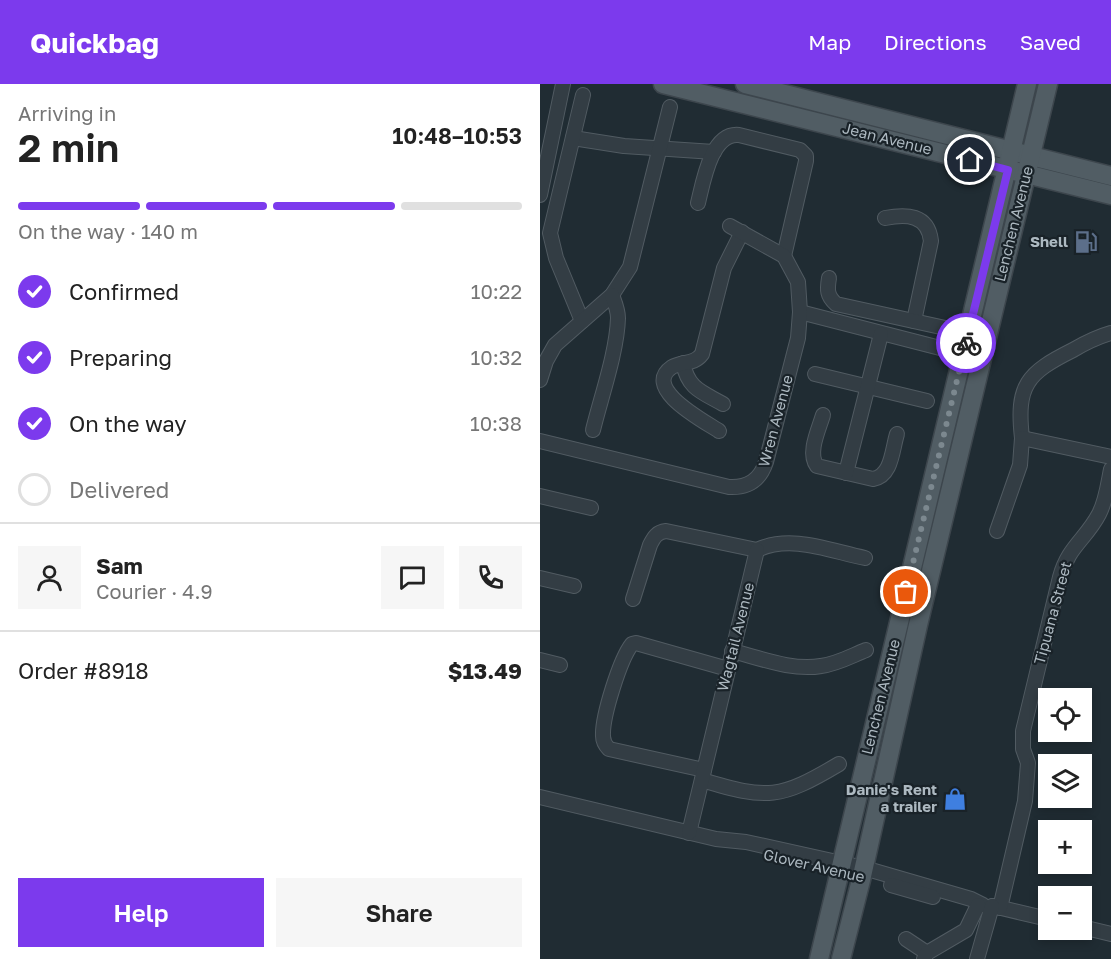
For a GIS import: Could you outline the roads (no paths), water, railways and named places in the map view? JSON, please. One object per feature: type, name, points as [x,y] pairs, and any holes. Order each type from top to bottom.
[{"type":"main road","name":"Jean Avenue","points":[[663,84],[1111,195]]},
{"type":"main road","name":"Jean Avenue","points":[[745,84],[1111,176]]},
{"type":"main road","name":"Lenchen Avenue","points":[[819,959],[1027,84]]},
{"type":"main road","name":"Lenchen Avenue","points":[[841,959],[863,872],[918,625],[1048,84]]},
{"type":"main road","points":[[848,110],[848,119],[852,123],[885,131],[897,141]]},
{"type":"street","points":[[540,194],[545,138],[558,85]]},
{"type":"street","points":[[582,321],[556,258],[550,233],[583,95]]},
{"type":"street","points":[[540,380],[546,361],[555,345],[612,295],[625,277],[633,258],[670,107]]},
{"type":"street","points":[[698,203],[709,160],[724,140],[734,135],[796,147],[804,152],[806,161],[804,174],[784,256],[736,229],[702,354],[696,360],[676,365],[666,373],[663,384],[676,401],[719,431]]},
{"type":"street","points":[[573,138],[614,145],[714,152]]},
{"type":"street","points":[[885,218],[903,215],[914,217],[925,225],[930,233],[931,242],[914,321]]},
{"type":"street","name":"Wren Avenue","points":[[540,441],[738,488],[760,476],[766,462],[798,338],[800,312],[798,282],[784,256]]},
{"type":"street","points":[[829,278],[827,292],[836,304],[968,333]]},
{"type":"street","points":[[593,430],[618,322],[612,295]]},
{"type":"street","points":[[800,312],[944,349]]},
{"type":"street","points":[[998,531],[1020,465],[1022,438],[1020,406],[1030,378],[1049,362],[1111,333]]},
{"type":"street","points":[[846,473],[881,334]]},
{"type":"street","points":[[683,363],[688,380],[693,387],[723,404]]},
{"type":"street","points":[[815,375],[927,401]]},
{"type":"street","points":[[823,415],[815,444],[814,462],[817,466],[873,479],[882,477],[888,469],[897,434]]},
{"type":"street","points":[[1022,438],[1111,457]]},
{"type":"street","name":"Tipuana Street","points":[[988,906],[1025,801],[1028,763],[1023,749],[1023,731],[1060,577],[1072,549],[1098,516],[1104,502],[1111,469]]},
{"type":"street","points":[[540,496],[591,508]]},
{"type":"street","points":[[633,599],[650,545],[653,538],[661,531],[757,550],[776,543],[793,542],[865,558]]},
{"type":"street","name":"Wagtail Avenue","points":[[689,833],[757,550]]},
{"type":"street","points":[[540,578],[574,586]]},
{"type":"street","points":[[728,669],[636,643],[632,644],[623,660],[605,717],[603,736],[605,745],[703,775],[742,792],[754,794],[777,793],[799,786],[839,764]]},
{"type":"street","points":[[732,651],[810,668],[834,663],[866,650]]},
{"type":"street","points":[[540,660],[560,665]]},
{"type":"street","name":"Glover Avenue","points":[[540,797],[716,839],[744,850],[774,857],[840,866],[971,899],[988,906],[1038,917]]},
{"type":"street","points":[[906,939],[926,956],[966,930],[988,906]]},
{"type":"street","points":[[977,959],[988,906]]},
{"type":"street","points":[[1092,929],[1111,934]]},
{"type":"place","name":"Shell","points":[[1086,242]]},
{"type":"place","name":"Danie's Rent a trailer","points":[[955,799]]}]
